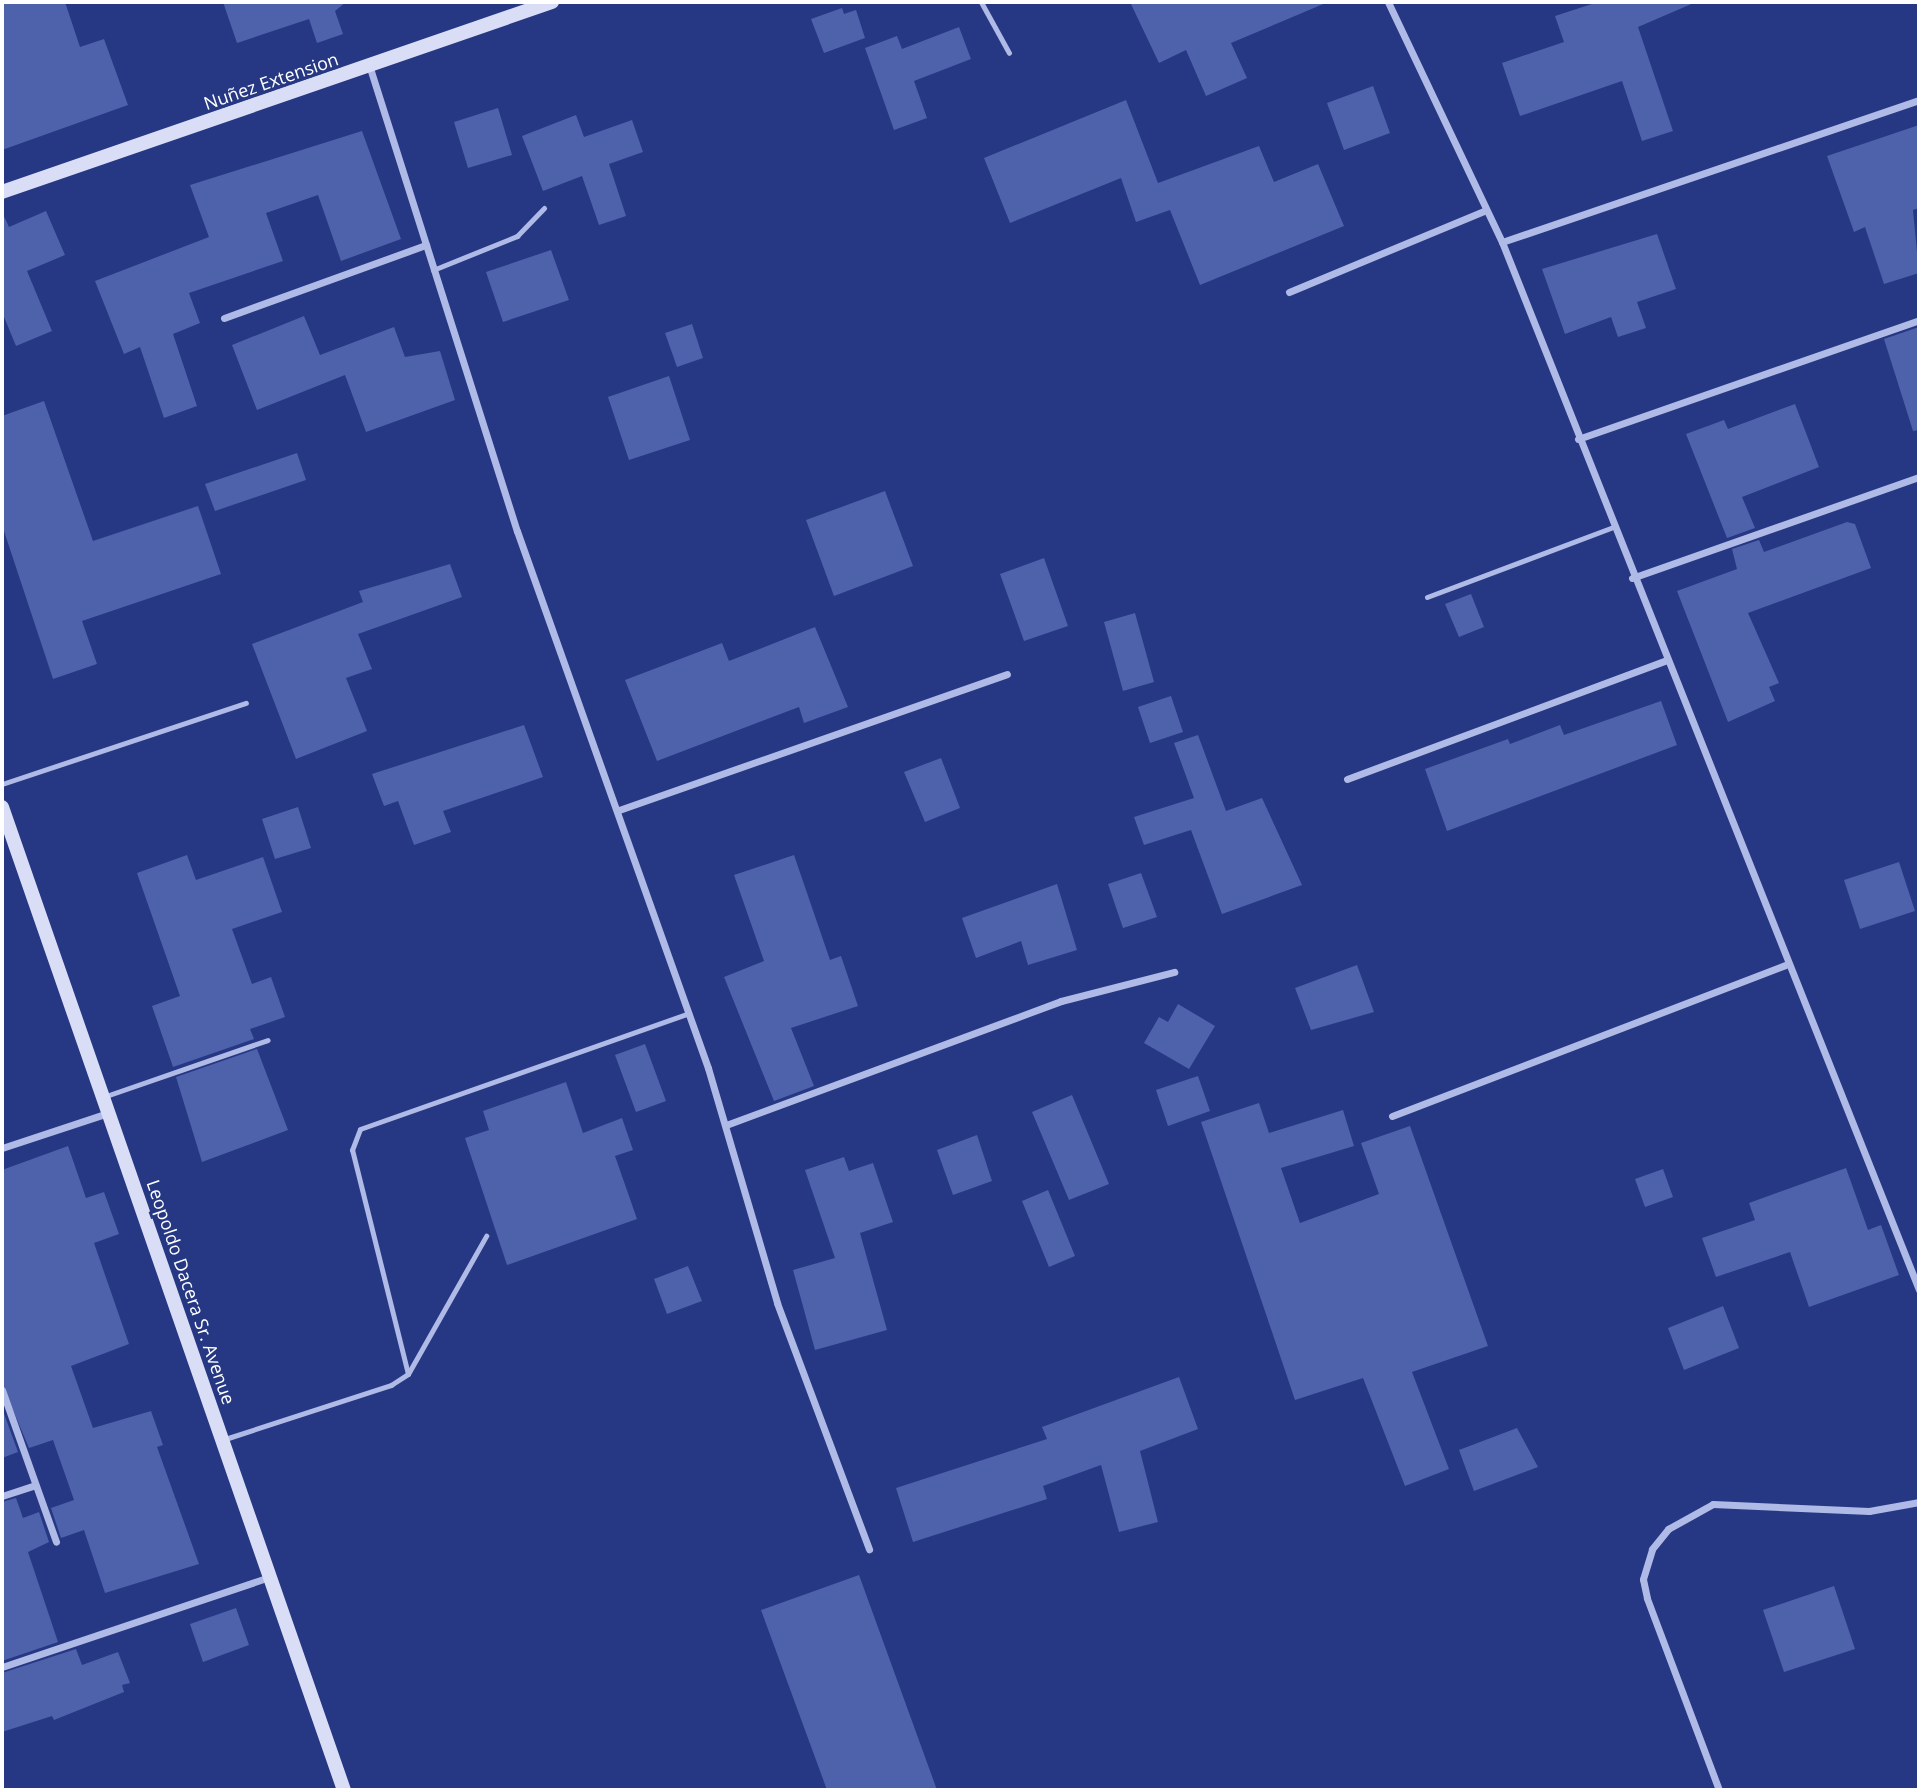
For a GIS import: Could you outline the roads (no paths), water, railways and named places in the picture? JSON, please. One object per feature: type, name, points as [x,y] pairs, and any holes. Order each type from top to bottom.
[{"type":"main road","name":"Nuñez Extension","points":[[2,192],[370,68],[552,2]]},
{"type":"main road","name":"Leopoldo Dacera Sr. Avenue","points":[[2,807],[344,1790]]},
{"type":"street","points":[[1388,2],[1502,242],[1785,964],[1919,1290]]},
{"type":"street","points":[[370,68],[517,531],[619,810],[726,1125],[777,1303],[869,1549]]},
{"type":"street","points":[[1502,242],[1919,100]]},
{"type":"street","points":[[1289,292],[1486,210]]},
{"type":"street","points":[[224,318],[426,245]]},
{"type":"street","points":[[1578,439],[1919,320]]},
{"type":"street","points":[[1632,578],[1919,477]]},
{"type":"street","points":[[1347,779],[1667,660]]},
{"type":"street","points":[[619,810],[1007,674]]},
{"type":"street","points":[[1392,1116],[1785,964]]},
{"type":"street","points":[[726,1125],[1061,1000],[1174,972]]},
{"type":"street","points":[[2,1149],[108,1113]]},
{"type":"street","points":[[2,1390],[56,1542]]},
{"type":"street","points":[[2,1496],[35,1485]]},
{"type":"street","points":[[1719,1790],[1647,1598],[1643,1578],[1652,1549],[1668,1530],[1713,1504],[1869,1511],[1919,1502]]},
{"type":"street","points":[[2,1667],[269,1577]]},
{"type":"lane","points":[[981,2],[1009,53]]},
{"type":"lane","points":[[433,270],[517,236],[544,208]]},
{"type":"lane","points":[[1427,597],[1612,527]]},
{"type":"lane","points":[[2,784],[246,703]]},
{"type":"lane","points":[[408,1374],[352,1150],[360,1129],[689,1013]]},
{"type":"lane","points":[[102,1097],[268,1040]]},
{"type":"lane","points":[[222,1440],[391,1385],[408,1374],[486,1236]]}]
